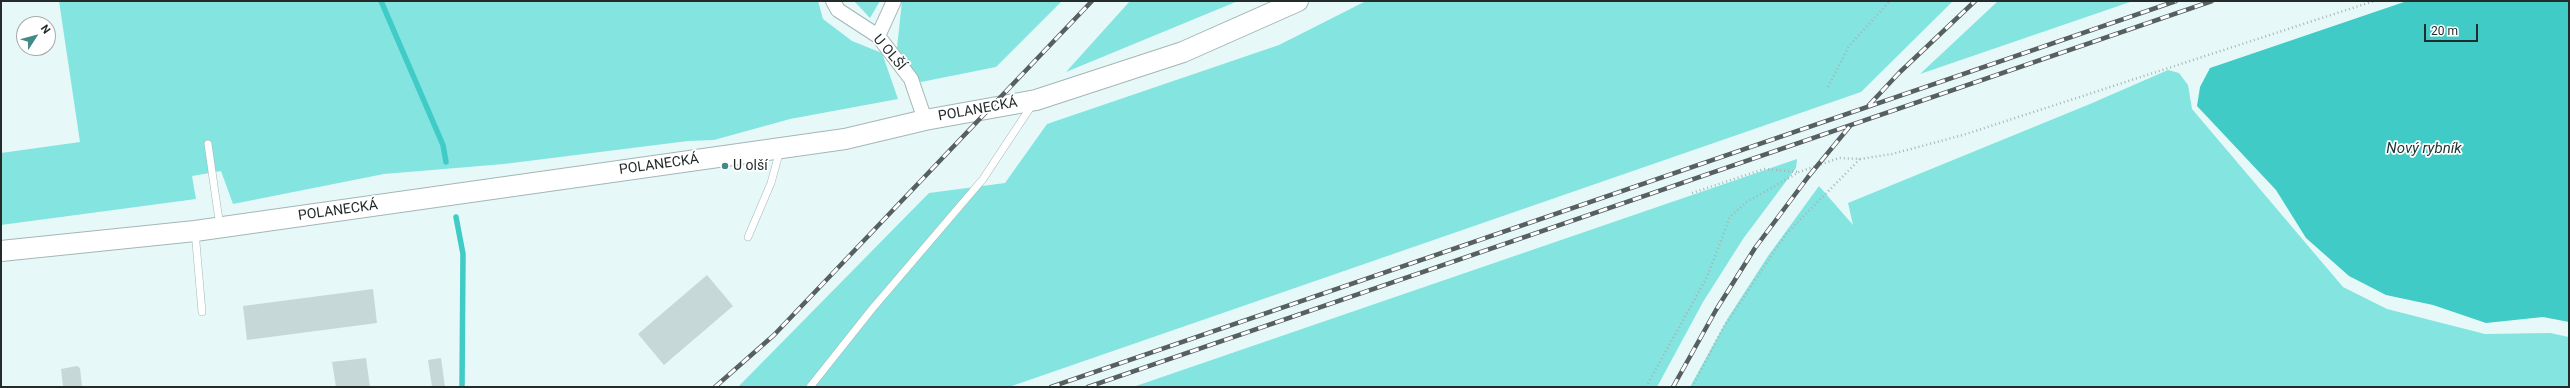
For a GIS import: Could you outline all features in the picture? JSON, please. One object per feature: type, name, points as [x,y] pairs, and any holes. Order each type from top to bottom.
[{"type":"street","name":"U OLŠÍ","points":[[833,1],[838,10],[878,36],[911,79],[925,120]]},
{"type":"street","points":[[878,36],[894,1]]},
{"type":"street","name":"POLANECKÁ","points":[[1,251],[195,231],[845,139],[925,120],[1036,100],[1183,52],[1298,1]]},
{"type":"lane","points":[[810,387],[872,310],[983,179],[1036,100]]},
{"type":"lane","points":[[208,144],[220,227]]},
{"type":"lane","points":[[748,237],[772,183],[781,148]]},
{"type":"lane","points":[[195,231],[202,312]]},
{"type":"path","points":[[1828,86],[1849,46],[1890,1]]},
{"type":"path","points":[[1646,387],[1707,277],[1730,217],[1745,203],[1799,172],[1840,158],[1860,159],[1892,154],[1963,135],[2374,1]]},
{"type":"path","points":[[1692,387],[1723,328],[1786,234],[1860,159]]},
{"type":"path","points":[[1692,193],[1764,169],[1799,172]]},
{"type":"shaded area","points":[[59,1],[818,1],[823,19],[852,41],[882,53],[898,99],[790,119],[714,140],[688,141],[504,164],[384,174],[233,204],[221,171],[192,176],[196,199],[1,225],[1,153],[80,142]]},
{"type":"shaded area","points":[[854,1],[880,1],[870,18]]},
{"type":"shaded area","points":[[902,1],[1062,1],[996,67],[921,82],[897,48]]},
{"type":"shaded area","points":[[1130,1],[1238,1],[1066,72]]},
{"type":"shaded area","points":[[1366,1],[1953,1],[1861,92],[1009,387],[738,387],[929,193],[1005,183],[1047,124],[1279,45]]},
{"type":"shaded area","points":[[1998,1],[2133,1],[1920,74]]},
{"type":"shaded area","points":[[2168,70],[2179,73],[2188,85],[2192,109],[2343,287],[2387,309],[2485,334],[2550,333],[2569,337],[2569,387],[1690,387],[1728,318],[1768,256],[1819,186],[1853,225],[1848,203],[2090,104]]},
{"type":"shaded area","points":[[1797,159],[1796,168],[1743,239],[1703,302],[1657,387],[1133,387]]},
{"type":"water","name":"Nový rybník","points":[[2407,1],[2569,1],[2569,322],[2543,317],[2486,323],[2433,305],[2386,295],[2349,276],[2306,238],[2276,190],[2197,106],[2200,87],[2210,68]]},
{"type":"building","points":[[707,275],[733,306],[664,365],[638,334]]},
{"type":"building","points":[[373,289],[377,323],[247,340],[243,306]]},
{"type":"building","points":[[366,358],[370,387],[336,387],[332,362]]},
{"type":"building","points":[[441,358],[445,387],[432,387],[428,360]]},
{"type":"building","points":[[77,366],[80,368],[82,387],[63,387],[61,369]]},
{"type":"waterway","points":[[381,1],[443,145],[446,162]]},
{"type":"waterway","points":[[456,217],[463,254],[462,387]]},
{"type":"railway","points":[[715,387],[774,335],[1092,1]]},
{"type":"railway","points":[[1869,105],[1899,73],[1975,1]]},
{"type":"railway","points":[[1051,387],[2176,1]]},
{"type":"railway","points":[[1088,387],[2212,1]]},
{"type":"railway","points":[[1673,387],[1716,310],[1755,248],[1808,177],[1850,126]]},
{"type":"place","name":"U olší","points":[[725,166]]}]
